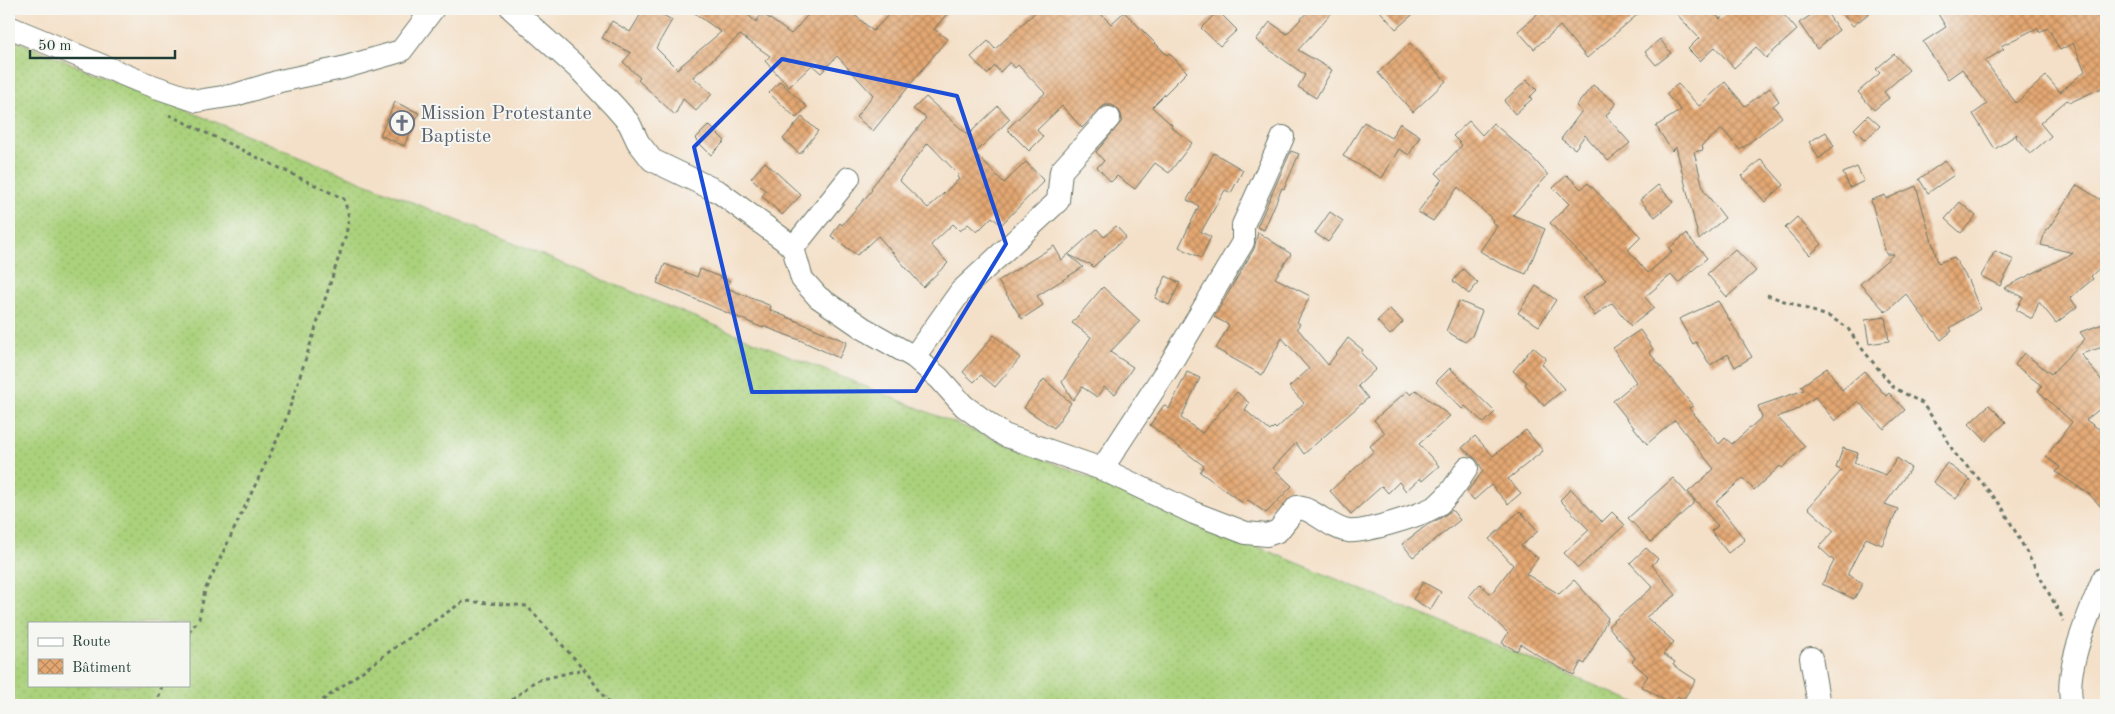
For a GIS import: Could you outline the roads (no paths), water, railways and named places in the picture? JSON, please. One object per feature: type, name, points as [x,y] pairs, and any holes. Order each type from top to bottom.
[{"type":"street","points":[[9,26],[144,83],[198,101],[235,95],[280,81],[342,68],[401,51],[433,9]]},
{"type":"street","points":[[512,9],[581,71],[615,107],[629,123],[638,142],[652,160],[719,192],[784,240],[792,248],[802,279],[818,297],[863,328],[914,357],[939,378],[964,406],[1004,435],[1102,468],[1194,513],[1246,533],[1267,536],[1278,531],[1297,507],[1305,508],[1324,522],[1348,531],[1373,528],[1407,518],[1438,505],[1459,482],[1467,468]]},
{"type":"street","points":[[914,357],[961,291],[1058,201],[1061,171],[1109,118]]},
{"type":"street","points":[[1102,468],[1168,368],[1243,242],[1243,225],[1283,137]]},
{"type":"street","points":[[792,248],[849,178]]},
{"type":"street","points":[[2072,705],[2070,696],[2077,644],[2103,579]]},
{"type":"street","points":[[1811,658],[1819,705]]},
{"type":"place","name":"Mission Protestante Baptiste","points":[[402,123]]}]
